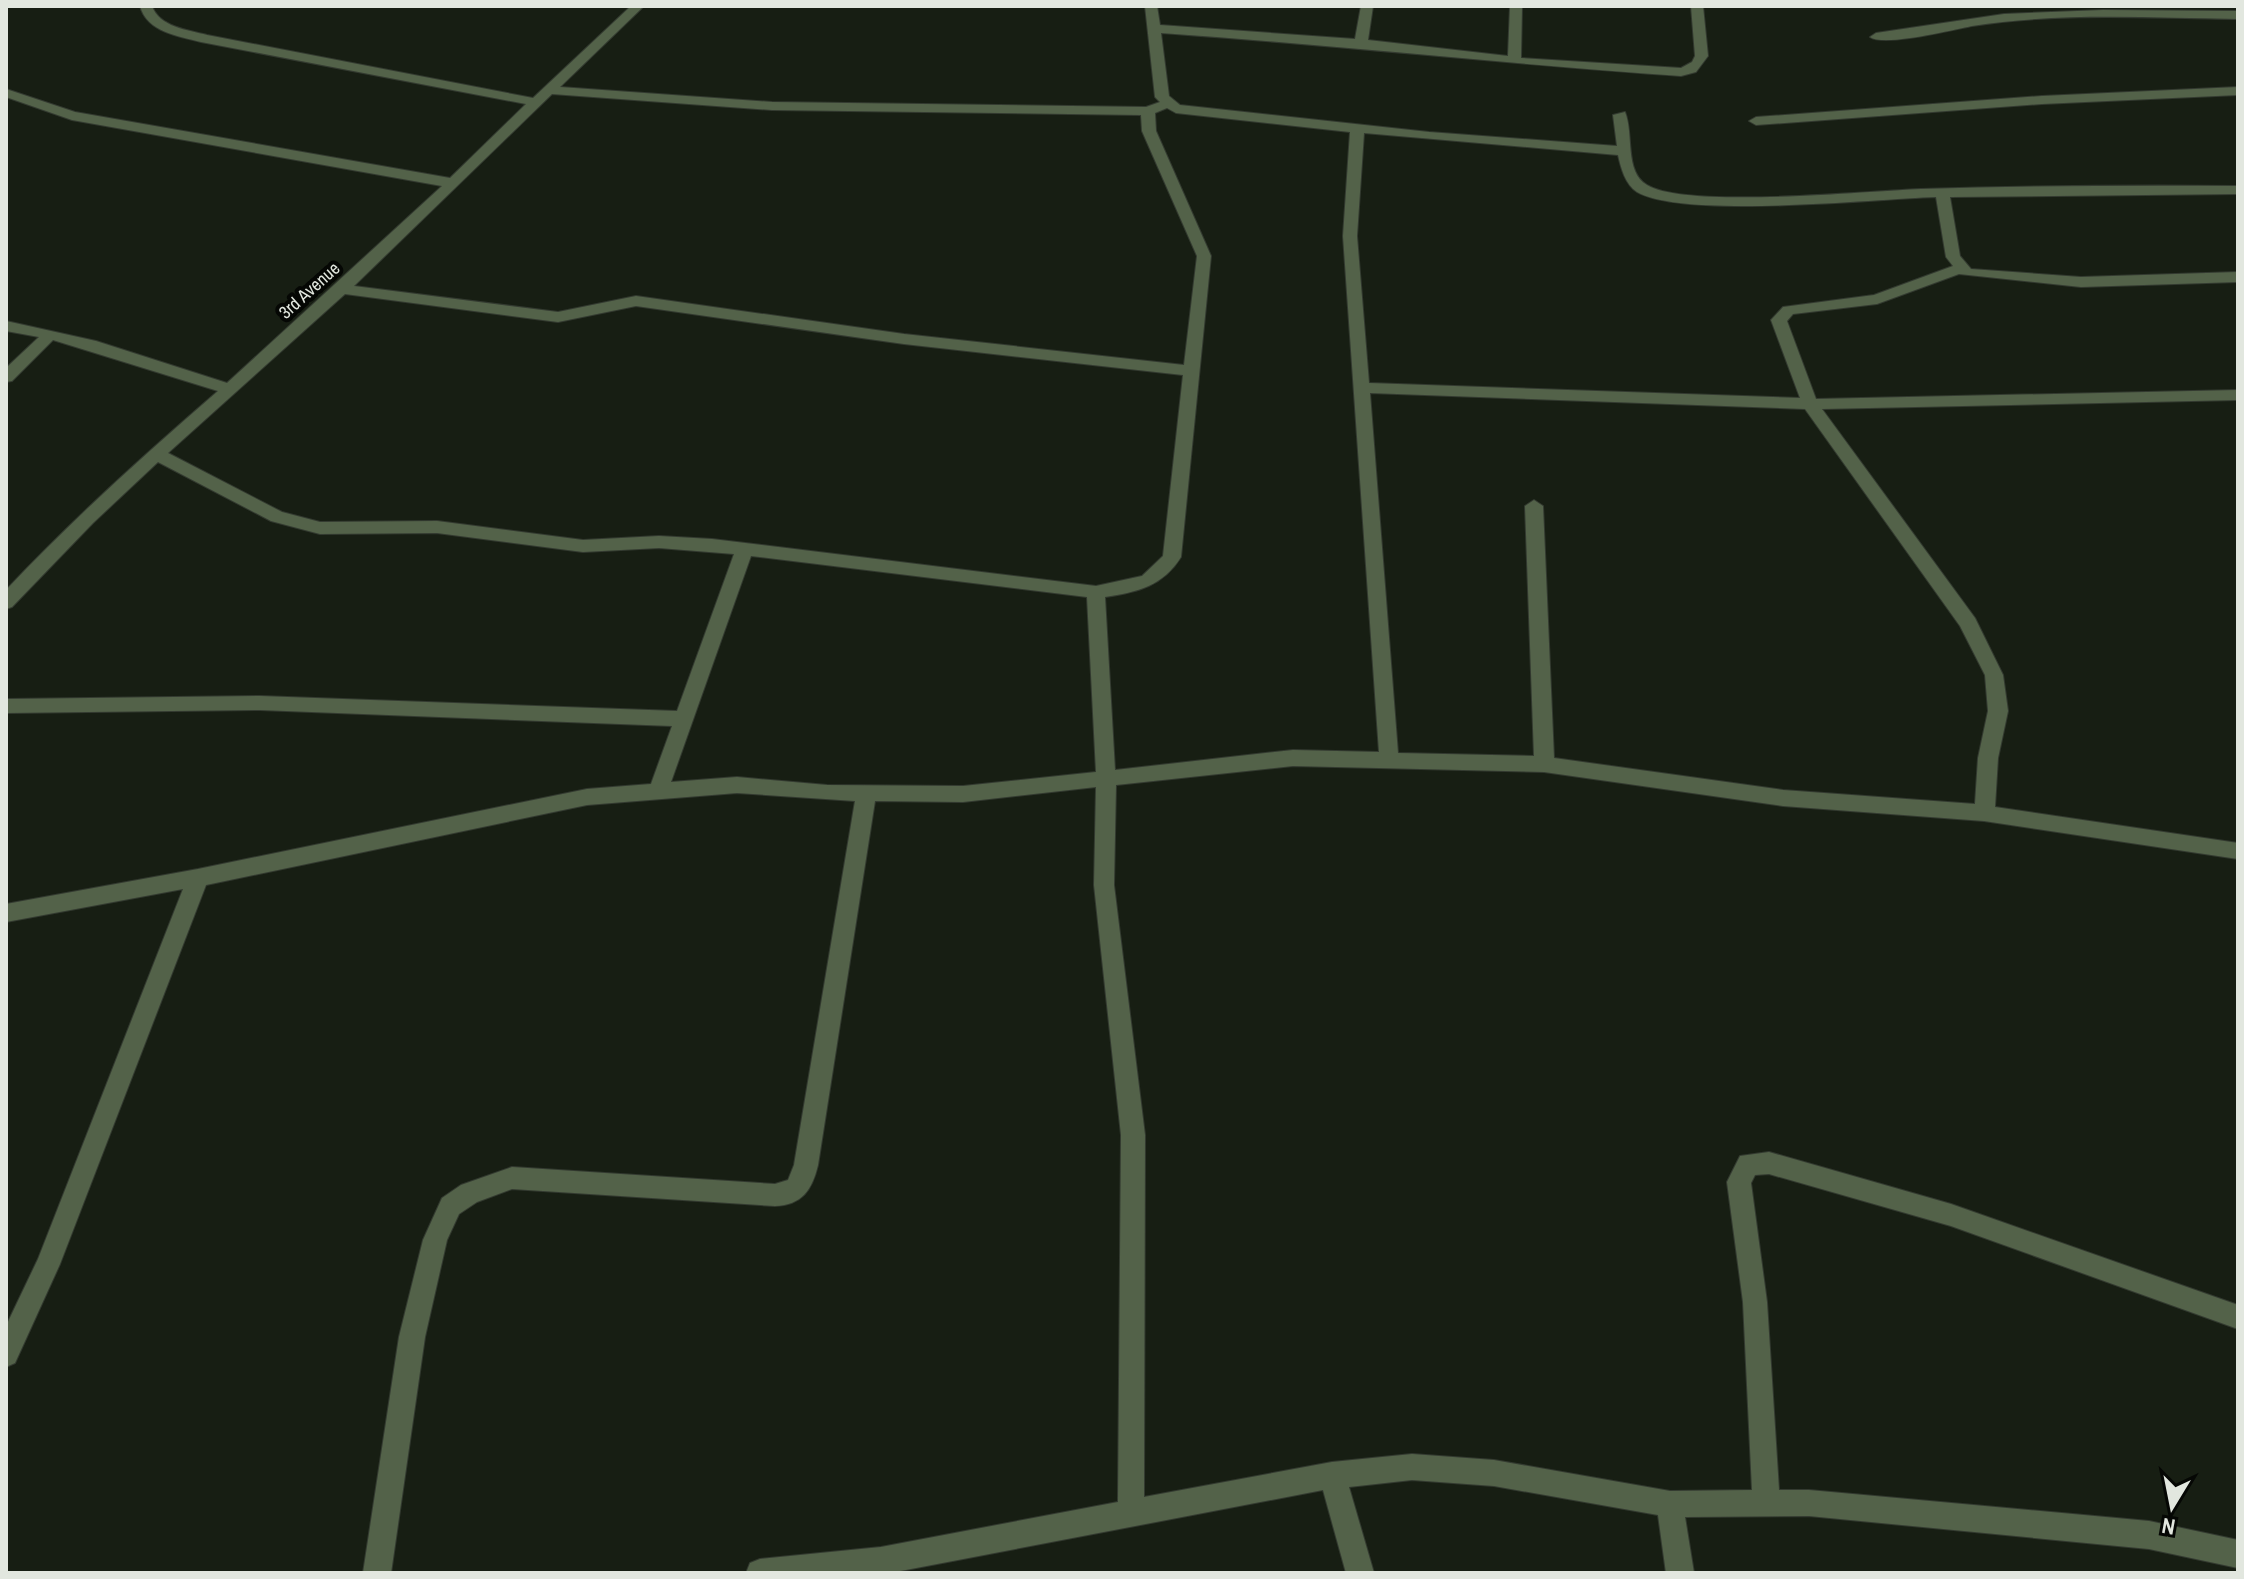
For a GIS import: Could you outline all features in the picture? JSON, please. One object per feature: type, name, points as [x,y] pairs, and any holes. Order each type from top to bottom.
[{"type":"street","points":[[146,6],[149,16],[168,29],[206,39],[541,96],[772,106],[1157,107],[1625,151]]},
{"type":"street","name":"3rd Avenue","points":[[6,602],[51,552],[154,453],[342,289],[638,6]]},
{"type":"street","points":[[154,453],[277,517],[320,528],[437,527],[583,546],[659,542],[745,549],[1096,592],[1139,585],[1160,576],[1172,557],[1204,256],[1149,131],[1162,97],[1151,6]]},
{"type":"street","points":[[1361,43],[1367,6]]},
{"type":"street","points":[[1514,61],[1516,6]]},
{"type":"street","points":[[1156,29],[1361,43],[1514,61],[1693,71],[1700,66],[1702,56],[1697,6]]},
{"type":"street","points":[[1876,37],[2034,15],[2238,15]]},
{"type":"street","points":[[1756,121],[2042,100],[2238,91]]},
{"type":"street","points":[[6,93],[72,116],[451,183]]},
{"type":"street","points":[[1620,115],[1625,151],[1639,187],[1657,195],[1750,199],[2129,188],[2238,190]]},
{"type":"street","points":[[1357,128],[1350,236],[1364,388],[1389,761]]},
{"type":"street","points":[[1942,193],[1953,257],[1960,269],[1974,275],[2081,282],[2238,277]]},
{"type":"street","points":[[1960,269],[1877,299],[1788,310],[1779,320],[1810,404],[1968,623],[1994,675],[1998,711],[1988,758],[1984,813]]},
{"type":"street","points":[[342,289],[558,317],[636,301],[904,339],[1194,371]]},
{"type":"street","points":[[6,326],[51,334],[157,364],[228,389]]},
{"type":"street","points":[[6,377],[51,334]]},
{"type":"street","points":[[1364,388],[1810,404],[2238,395]]},
{"type":"street","points":[[1534,506],[1544,764]]},
{"type":"street","points":[[658,792],[745,549]]},
{"type":"street","points":[[1096,592],[1106,778],[1104,885],[1133,1135],[1131,1514]]},
{"type":"street","points":[[6,706],[117,701],[394,706],[683,719]]},
{"type":"street","points":[[6,913],[198,878],[587,797],[737,785],[866,794],[963,794],[1293,758],[1544,764],[1783,798],[1984,813],[2238,851]]},
{"type":"street","points":[[377,1573],[412,1337],[435,1240],[450,1206],[469,1193],[512,1178],[775,1195],[792,1194],[798,1189],[806,1165],[866,794]]},
{"type":"street","points":[[6,1354],[48,1264],[198,878]]},
{"type":"street","points":[[1766,1504],[1755,1302],[1739,1182],[1748,1164],[1769,1163],[1951,1215],[2238,1317]]},
{"type":"street","points":[[760,1573],[881,1567],[1332,1475],[1412,1467],[1494,1473],[1670,1504],[1809,1503],[2149,1535],[2238,1554]]},
{"type":"street","points":[[1332,1475],[1360,1573]]},
{"type":"street","points":[[1670,1504],[1680,1573]]}]
